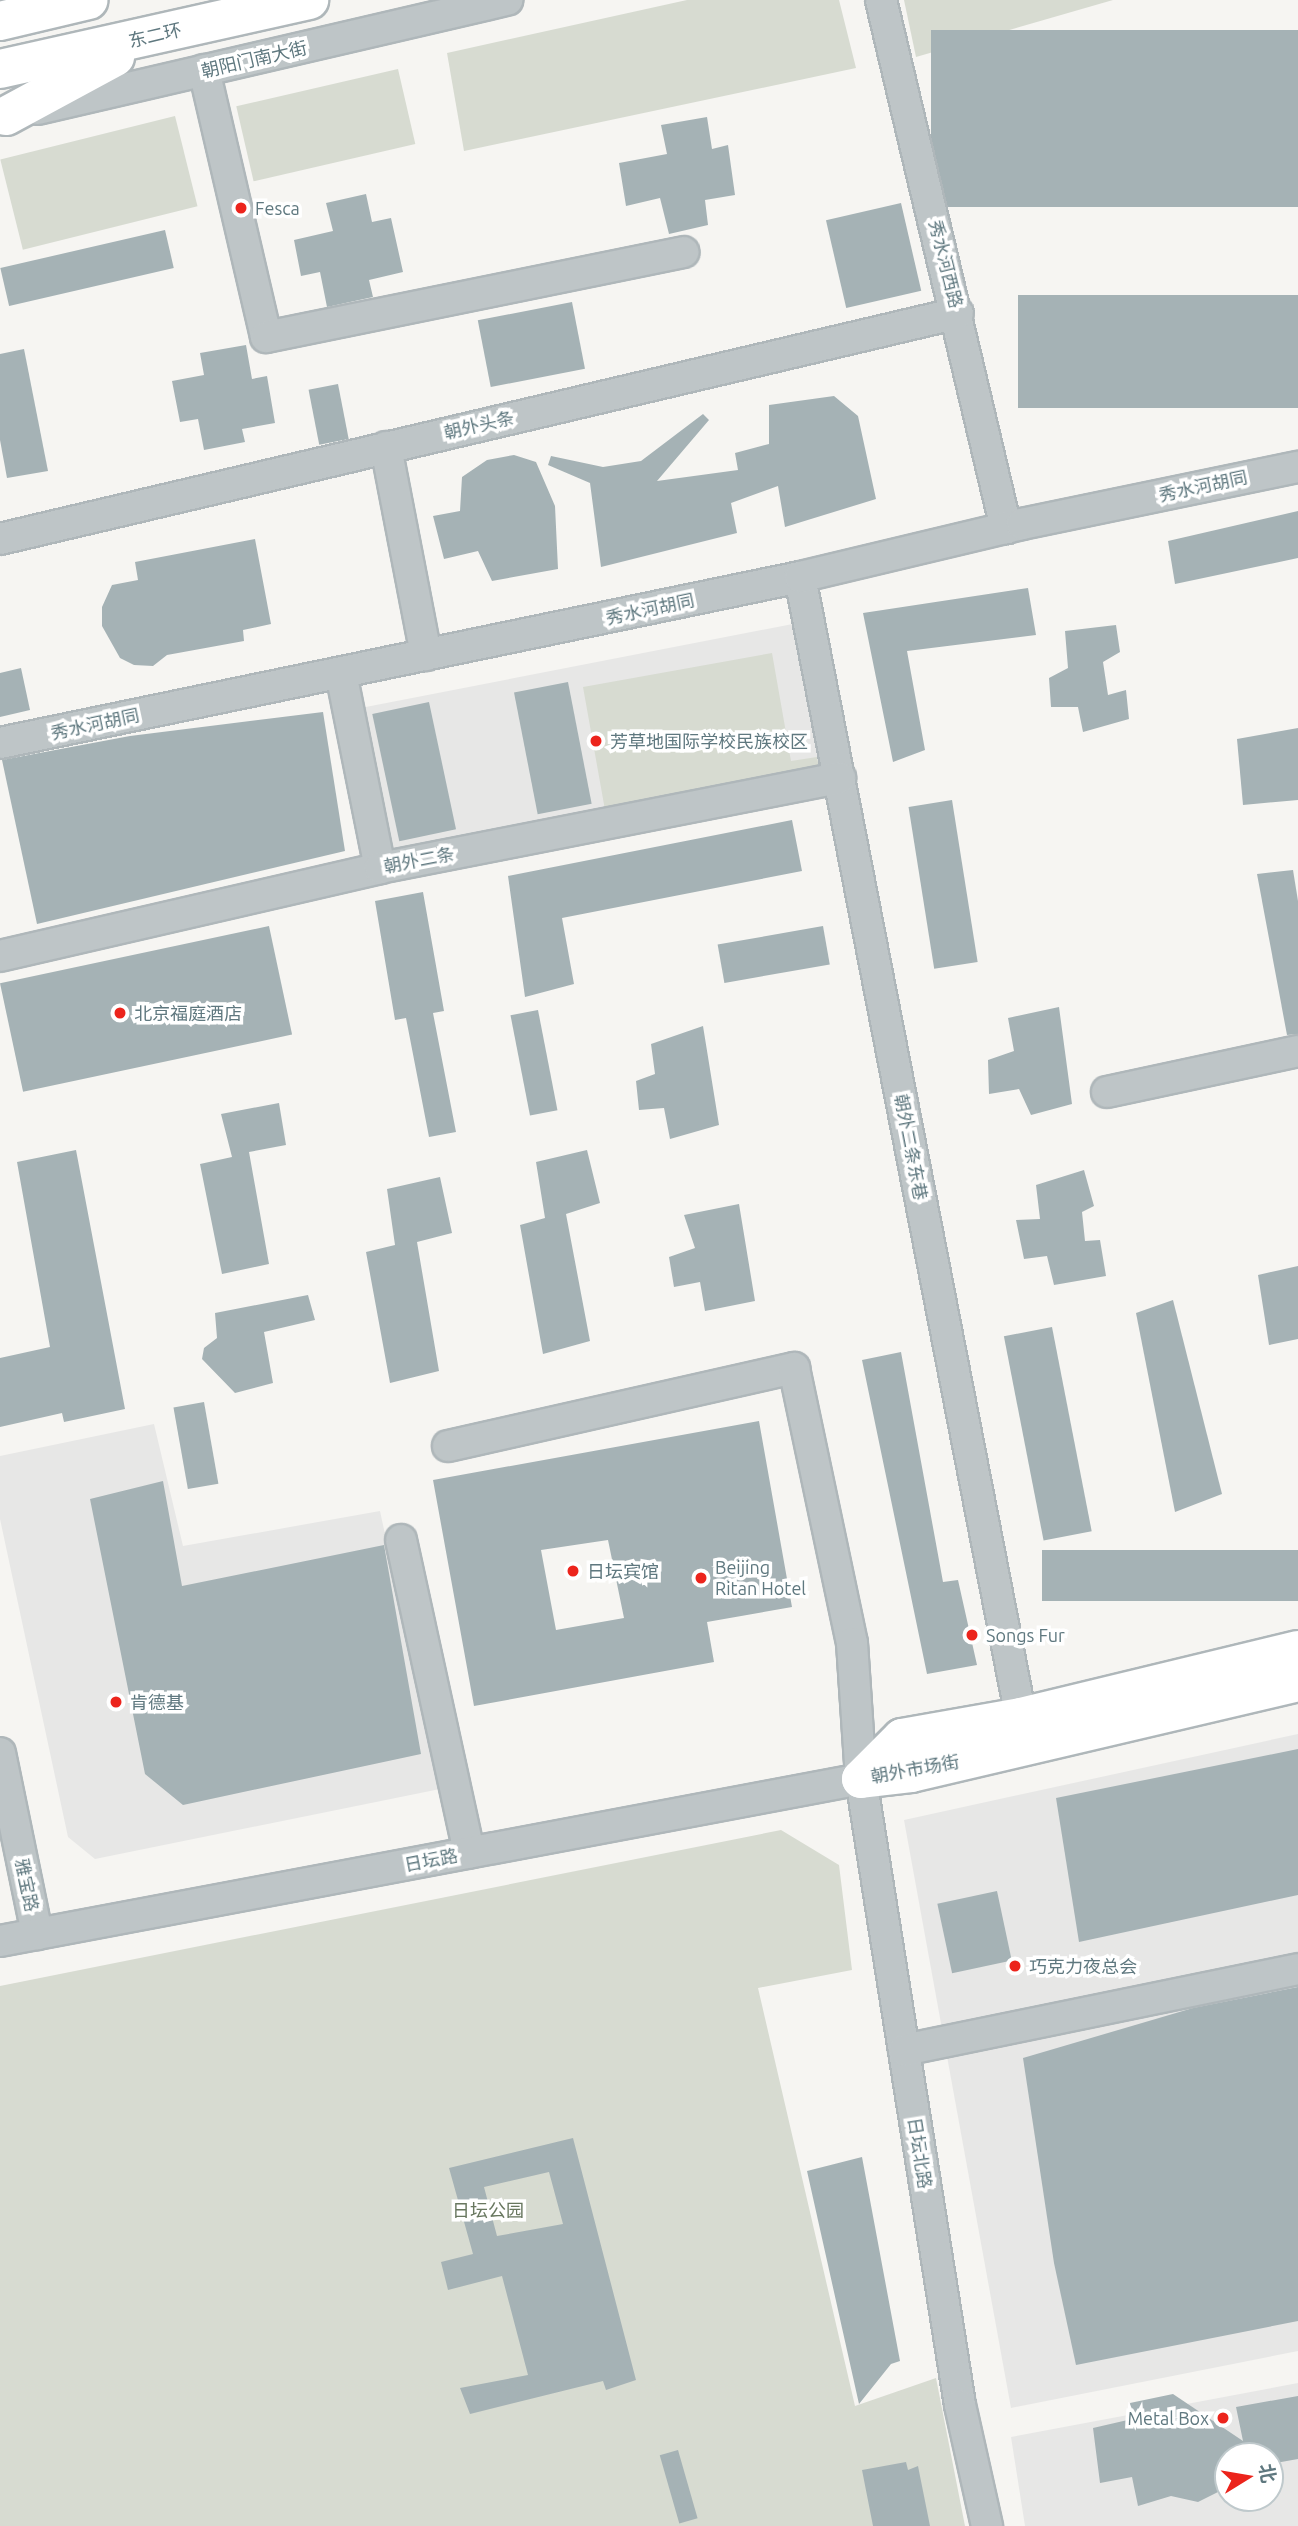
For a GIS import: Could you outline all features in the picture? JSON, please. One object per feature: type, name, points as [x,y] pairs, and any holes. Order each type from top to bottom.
[{"type":"main road","points":[[0,21],[89,0]]},
{"type":"main road","name":"东二环","points":[[0,69],[309,0]]},
{"type":"main road","points":[[3,117],[156,34]]},
{"type":"main road","name":"朝外市场街","points":[[861,1779],[902,1738],[1021,1717],[1298,1650]]},
{"type":"main road","name":"朝外市场街","points":[[861,1779],[911,1773],[1298,1682]]},
{"type":"street","name":"朝阳门南大街","points":[[3,117],[508,0]]},
{"type":"street","name":"秀水河西路","points":[[881,0],[958,313],[1006,528]]},
{"type":"street","points":[[204,70],[266,337],[683,252]]},
{"type":"street","name":"朝外头条","points":[[0,539],[958,313]]},
{"type":"street","points":[[386,447],[426,655]]},
{"type":"street","name":"秀水河胡同","points":[[0,743],[800,578],[1006,528],[1298,467]]},
{"type":"street","name":"朝外二条东巷","points":[[800,578],[1021,1717]]},
{"type":"street","points":[[341,673],[380,868]]},
{"type":"street","name":"朝外二条","points":[[0,956],[380,868],[840,778]]},
{"type":"street","points":[[1107,1092],[1298,1051]]},
{"type":"street","name":"日坛北路","points":[[447,1446],[794,1368],[852,1643],[861,1779],[960,2406],[987,2526]]},
{"type":"street","points":[[401,1540],[468,1853]]},
{"type":"street","name":"雅宝路","points":[[0,1752],[37,1934]]},
{"type":"street","name":"日坛路","points":[[0,1941],[861,1779]]},
{"type":"street","points":[[904,2050],[1298,1969]]},
{"type":"shaded area","name":"芳草地国际学校民族校区","points":[[803,622],[833,776],[389,862],[359,708]]},
{"type":"shaded area","points":[[154,1424],[183,1546],[380,1511],[440,1789],[95,1859],[68,1837],[0,1519],[0,1456]]},
{"type":"shaded area","points":[[1298,1734],[1298,2351],[1011,2408],[904,1820]]},
{"type":"shaded area","points":[[1298,2383],[1298,2526],[1025,2526],[1011,2437]]},
{"type":"green space","points":[[687,0],[839,0],[856,68],[464,151],[447,53]]},
{"type":"green space","points":[[904,0],[1113,0],[916,57]]},
{"type":"green space","points":[[398,69],[415,144],[254,181],[236,106]]},
{"type":"green space","points":[[175,116],[197,206],[23,250],[0,160]]},
{"type":"green space","points":[[772,653],[791,761],[817,757],[820,772],[605,810],[583,687]]},
{"type":"green space","name":"日坛公园","points":[[781,1830],[839,1865],[852,1970],[758,1988],[855,2406],[936,2378],[965,2526],[0,2526],[0,1986]]},
{"type":"building","points":[[931,30],[1298,30],[1298,207],[931,207]]},
{"type":"building","points":[[707,117],[712,149],[728,145],[735,195],[705,200],[708,225],[669,234],[660,198],[626,206],[619,163],[667,154],[661,125]]},
{"type":"building","points":[[366,194],[372,222],[391,218],[403,272],[369,280],[373,297],[327,307],[320,272],[301,276],[294,240],[333,231],[326,203]]},
{"type":"building","points":[[901,203],[921,291],[846,308],[826,220]]},
{"type":"building","points":[[165,230],[174,268],[9,306],[0,268]]},
{"type":"building","points":[[1018,295],[1298,295],[1298,408],[1018,408]]},
{"type":"building","points":[[572,302],[585,369],[491,387],[478,320]]},
{"type":"building","points":[[246,345],[252,379],[267,376],[275,423],[242,429],[245,442],[204,450],[198,419],[180,422],[172,381],[204,375],[200,353]]},
{"type":"building","points":[[24,349],[48,471],[7,478],[0,440],[0,354]]},
{"type":"building","points":[[338,384],[349,439],[319,445],[309,390]]},
{"type":"building","points":[[834,396],[858,416],[876,499],[785,527],[778,486],[731,503],[737,533],[601,567],[590,483],[548,465],[551,456],[603,467],[641,461],[703,414],[709,420],[657,481],[738,470],[735,453],[769,444],[769,405]]},
{"type":"building","points":[[514,455],[536,462],[555,506],[558,569],[492,581],[478,551],[444,559],[433,516],[460,511],[462,477],[487,460]]},
{"type":"building","points":[[1298,511],[1298,558],[1175,584],[1168,541]]},
{"type":"building","points":[[255,539],[271,624],[243,630],[244,641],[167,655],[153,666],[134,665],[120,658],[102,626],[102,607],[112,585],[138,580],[135,562]]},
{"type":"building","points":[[1028,588],[1036,635],[907,651],[925,750],[893,762],[863,613]]},
{"type":"building","points":[[1116,625],[1120,652],[1103,662],[1108,695],[1126,690],[1129,719],[1083,732],[1078,707],[1051,707],[1049,678],[1068,668],[1065,631]]},
{"type":"building","points":[[21,668],[30,710],[0,717],[0,673]]},
{"type":"building","points":[[568,682],[592,804],[538,814],[514,692]]},
{"type":"building","points":[[429,702],[456,829],[399,841],[372,714]]},
{"type":"building","points":[[323,712],[345,851],[37,924],[2,760],[130,736]]},
{"type":"building","points":[[1298,728],[1298,800],[1243,805],[1237,739]]},
{"type":"building","points":[[952,800],[978,962],[934,969],[909,807]]},
{"type":"building","points":[[792,820],[802,871],[562,918],[574,984],[525,997],[508,876]]},
{"type":"building","points":[[1293,870],[1298,901],[1298,1034],[1287,1035],[1257,874]]},
{"type":"building","points":[[423,892],[444,1011],[433,1013],[456,1132],[429,1137],[406,1018],[395,1020],[375,901]]},
{"type":"building","points":[[269,926],[292,1035],[23,1092],[0,983]]},
{"type":"building","points":[[823,926],[830,964],[724,983],[718,945]]},
{"type":"building","points":[[1059,1007],[1072,1104],[1031,1115],[1019,1089],[989,1094],[988,1060],[1014,1051],[1008,1018]]},
{"type":"building","points":[[538,1010],[557,1110],[530,1115],[511,1015]]},
{"type":"building","points":[[703,1026],[719,1125],[670,1139],[664,1108],[639,1110],[636,1081],[655,1074],[651,1044]]},
{"type":"building","points":[[279,1103],[286,1145],[249,1152],[269,1264],[222,1274],[200,1164],[232,1157],[221,1114]]},
{"type":"building","points":[[76,1150],[125,1409],[64,1422],[62,1413],[0,1427],[0,1358],[50,1347],[17,1162]]},
{"type":"building","points":[[587,1150],[600,1203],[566,1214],[590,1341],[543,1354],[520,1225],[545,1218],[536,1162]]},
{"type":"building","points":[[1084,1170],[1094,1206],[1082,1212],[1085,1241],[1100,1240],[1106,1276],[1054,1285],[1047,1256],[1024,1259],[1016,1220],[1040,1219],[1036,1185]]},
{"type":"building","points":[[440,1177],[452,1233],[417,1242],[439,1371],[390,1383],[366,1252],[395,1245],[387,1189]]},
{"type":"building","points":[[739,1204],[755,1301],[705,1311],[700,1282],[674,1287],[669,1257],[695,1248],[684,1215]]},
{"type":"building","points":[[1298,1266],[1298,1339],[1269,1345],[1258,1275]]},
{"type":"building","points":[[308,1295],[315,1320],[264,1332],[273,1383],[235,1393],[202,1359],[204,1348],[217,1338],[215,1313]]},
{"type":"building","points":[[1173,1300],[1222,1494],[1175,1512],[1136,1313]]},
{"type":"building","points":[[1052,1327],[1092,1531],[1044,1541],[1004,1336]]},
{"type":"building","points":[[901,1352],[943,1582],[958,1580],[977,1665],[927,1674],[862,1360]]},
{"type":"building","points":[[204,1402],[218,1484],[188,1489],[173,1407]]},
{"type":"building","name":"Beijing Ritan Hotel","points":[[759,1421],[792,1607],[707,1622],[714,1662],[474,1706],[433,1480]],"holes":[[[608,1540],[624,1618],[556,1630],[541,1550]]]},
{"type":"building","points":[[163,1481],[182,1586],[384,1545],[421,1754],[183,1805],[145,1774],[90,1499]]},
{"type":"building","points":[[1042,1550],[1298,1550],[1298,1601],[1042,1601]]},
{"type":"building","points":[[1298,1749],[1298,1895],[1079,1942],[1056,1798]]},
{"type":"building","points":[[997,1891],[1012,1960],[952,1973],[937,1904]]},
{"type":"building","points":[[1298,1987],[1298,2321],[1076,2365],[1054,2263],[1023,2058],[1193,2008]]},
{"type":"building","points":[[573,2138],[636,2380],[606,2390],[603,2381],[470,2414],[460,2388],[528,2375],[502,2276],[448,2290],[441,2262],[473,2254],[449,2168]],"holes":[[[549,2172],[563,2224],[497,2236],[484,2187]]]},
{"type":"building","points":[[862,2157],[900,2361],[891,2364],[859,2404],[807,2171]]},
{"type":"building","points":[[1173,2394],[1243,2441],[1236,2407],[1298,2396],[1298,2459],[1284,2462],[1284,2442],[1214,2442],[1214,2494],[1198,2502],[1171,2496],[1138,2506],[1132,2477],[1100,2483],[1093,2428],[1132,2419],[1130,2403]]},
{"type":"building","points":[[678,2450],[698,2518],[679,2523],[660,2455]]},
{"type":"building","points":[[906,2462],[908,2470],[918,2466],[930,2526],[873,2526],[862,2470]]},
{"type":"place","name":"Fesca","points":[[241,208]]},
{"type":"place","name":"芳草地国际学校民族校区","points":[[596,741]]},
{"type":"place","name":"北京福庭酒店","points":[[120,1013]]},
{"type":"place","name":"日坛宾馆","points":[[573,1571]]},
{"type":"place","name":"Beijing Ritan Hotel","points":[[701,1578]]},
{"type":"place","name":"Songs Fur","points":[[972,1635]]},
{"type":"place","name":"肯德基","points":[[116,1702]]},
{"type":"place","name":"巧克力夜总会","points":[[1015,1966]]},
{"type":"place","name":"Metal Box","points":[[1223,2418]]}]
